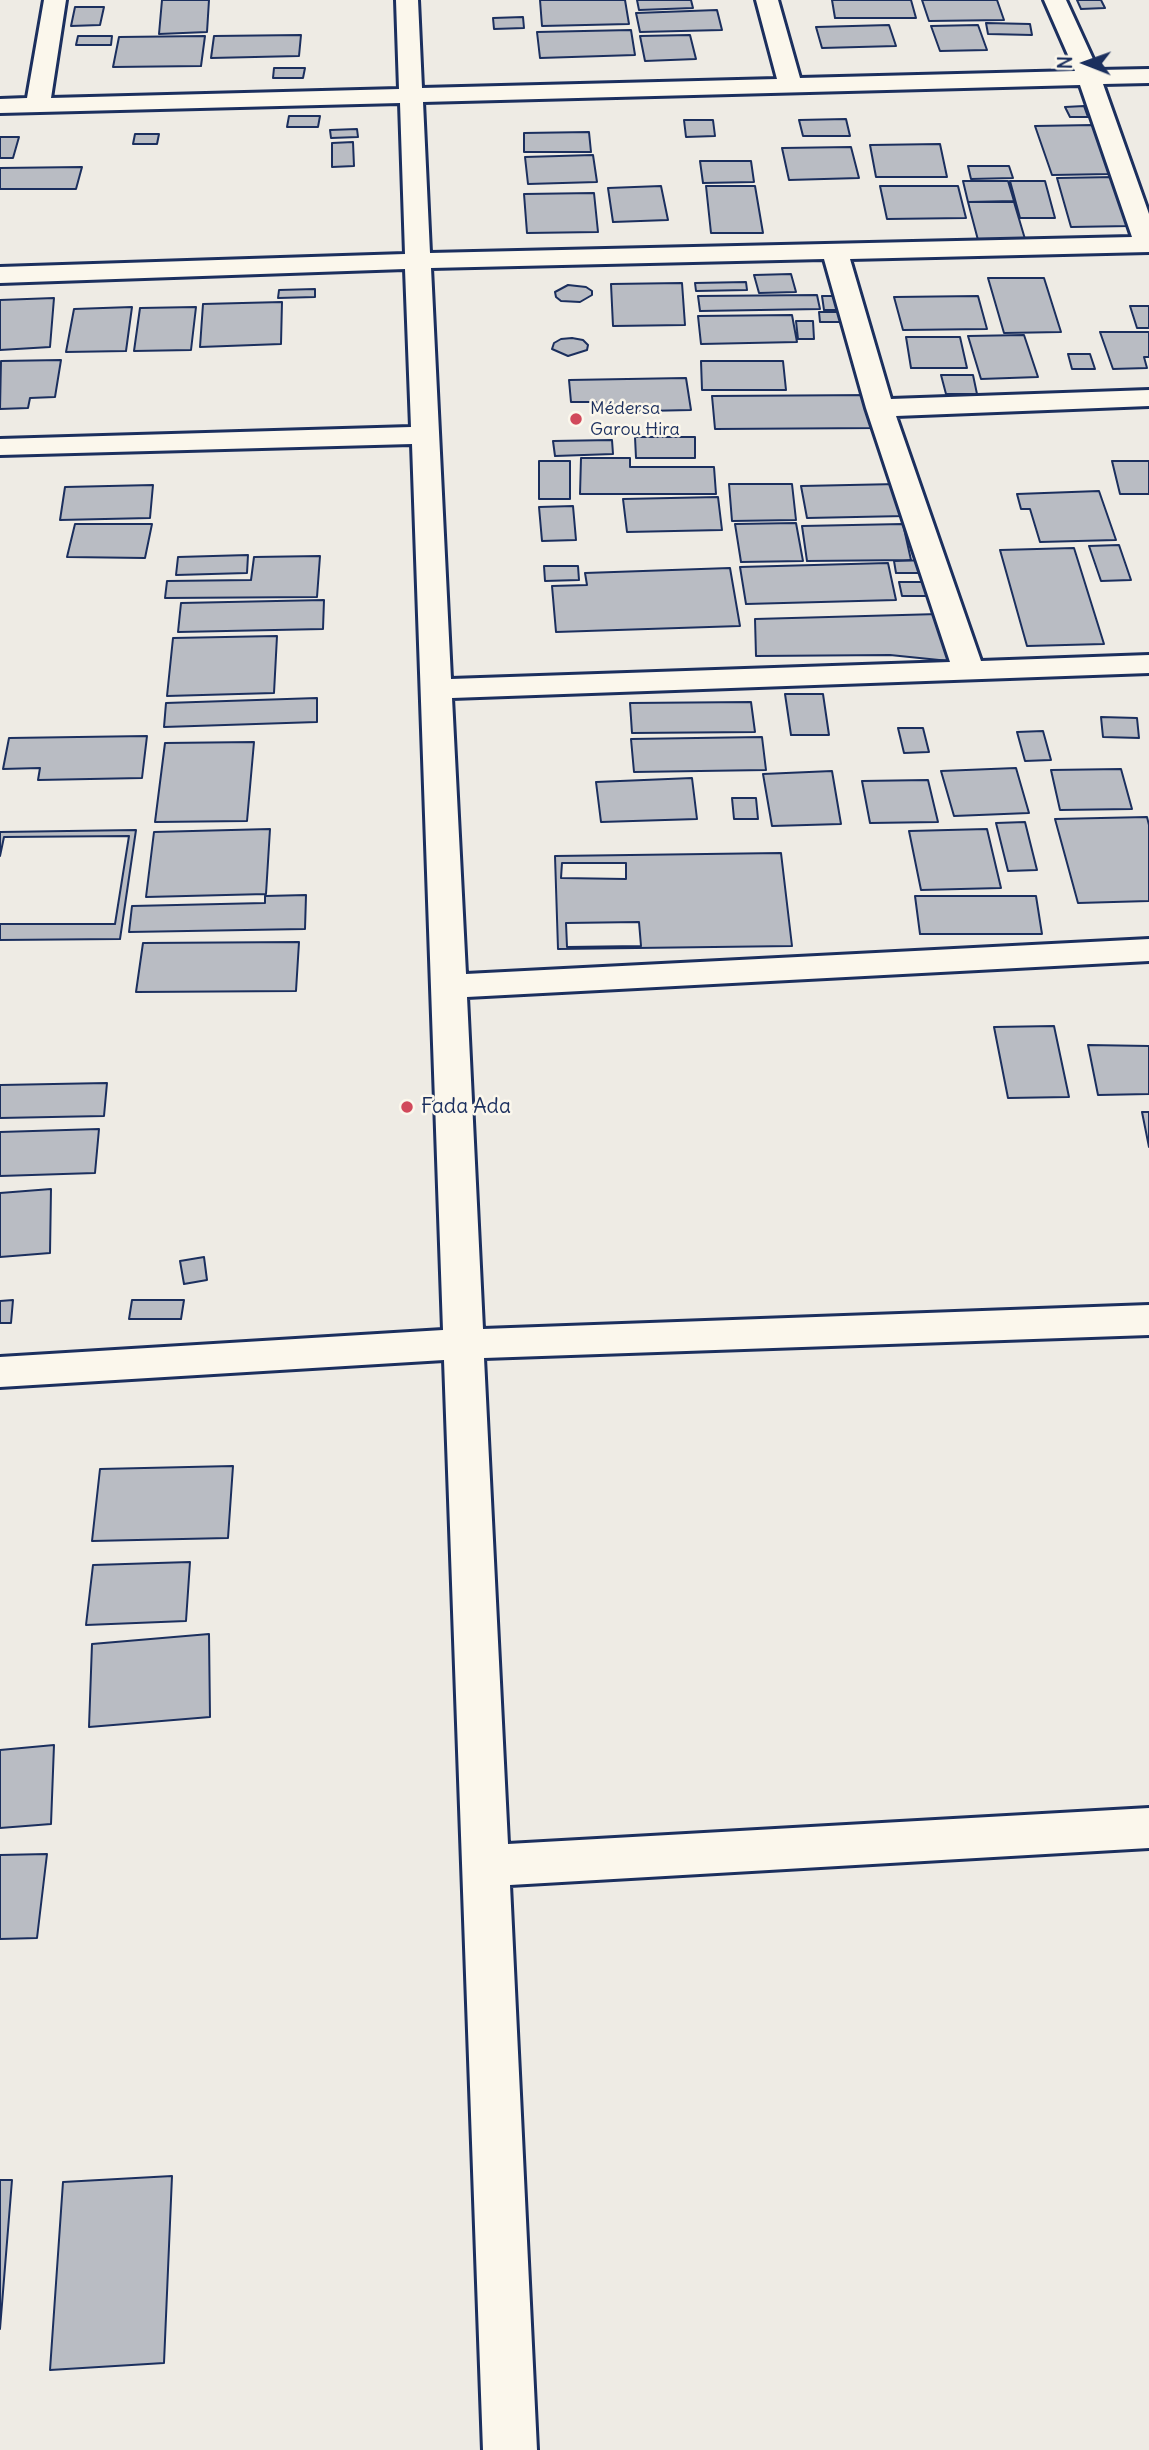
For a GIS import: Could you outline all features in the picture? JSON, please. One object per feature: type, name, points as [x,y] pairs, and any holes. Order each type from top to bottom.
[{"type":"street","points":[[37,106],[55,0]]},
{"type":"street","points":[[407,0],[510,2450]]},
{"type":"street","points":[[768,0],[790,85]]},
{"type":"street","points":[[0,275],[418,261],[1148,244],[1089,77],[1055,0]]},
{"type":"street","points":[[0,106],[1149,76]]},
{"type":"street","points":[[835,252],[880,408],[969,671]]},
{"type":"street","points":[[880,408],[1149,398]]},
{"type":"street","points":[[0,447],[425,435]]},
{"type":"street","points":[[436,689],[1149,664]]},
{"type":"street","points":[[449,986],[1149,950]]},
{"type":"street","points":[[0,1372],[463,1345],[1149,1320]]},
{"type":"street","points":[[486,1866],[1149,1828]]},
{"type":"building","points":[[162,0],[209,0],[207,32],[159,34]]},
{"type":"building","points":[[540,0],[625,0],[629,24],[542,26]]},
{"type":"building","points":[[637,0],[691,0],[693,8],[639,10]]},
{"type":"building","points":[[832,0],[911,0],[916,18],[835,18]]},
{"type":"building","points":[[922,0],[997,0],[1004,20],[929,21]]},
{"type":"building","points":[[1077,0],[1101,0],[1105,8],[1081,9]]},
{"type":"building","points":[[75,7],[104,7],[100,25],[71,26]]},
{"type":"building","points":[[717,10],[722,30],[640,32],[636,13]]},
{"type":"building","points":[[523,17],[524,28],[494,29],[493,18]]},
{"type":"building","points":[[986,23],[1030,24],[1032,35],[988,34]]},
{"type":"building","points":[[889,25],[896,46],[822,48],[816,27]]},
{"type":"building","points":[[978,25],[987,50],[940,51],[931,26]]},
{"type":"building","points":[[631,30],[635,55],[540,58],[537,32]]},
{"type":"building","points":[[301,35],[299,56],[211,58],[214,36]]},
{"type":"building","points":[[690,35],[696,59],[645,61],[640,36]]},
{"type":"building","points":[[78,36],[112,36],[111,45],[76,45]]},
{"type":"building","points":[[205,36],[201,66],[113,67],[119,37]]},
{"type":"building","points":[[274,68],[305,68],[303,78],[273,78]]},
{"type":"building","points":[[1084,106],[1088,117],[1070,117],[1065,107]]},
{"type":"building","points":[[289,116],[320,116],[318,127],[287,127]]},
{"type":"building","points":[[846,119],[850,136],[803,136],[799,120]]},
{"type":"building","points":[[684,120],[713,120],[715,136],[686,137]]},
{"type":"building","points":[[1093,125],[1111,174],[1052,175],[1035,126]]},
{"type":"building","points":[[357,129],[358,137],[331,138],[330,130]]},
{"type":"building","points":[[589,132],[591,152],[524,152],[524,133]]},
{"type":"building","points":[[135,134],[159,134],[157,144],[133,144]]},
{"type":"building","points":[[0,137],[19,137],[13,158],[0,158]]},
{"type":"building","points":[[353,142],[354,166],[332,167],[332,143]]},
{"type":"building","points":[[940,144],[947,177],[876,177],[870,145]]},
{"type":"building","points":[[851,147],[859,178],[789,180],[782,148]]},
{"type":"building","points":[[593,155],[597,182],[528,184],[525,157]]},
{"type":"building","points":[[700,161],[751,161],[754,182],[703,183]]},
{"type":"building","points":[[968,166],[1009,166],[1013,178],[971,179]]},
{"type":"building","points":[[82,167],[76,189],[0,189],[0,168]]},
{"type":"building","points":[[1114,177],[1130,226],[1071,227],[1057,178]]},
{"type":"building","points":[[963,181],[1008,181],[1014,201],[968,202]]},
{"type":"building","points":[[1010,181],[1045,181],[1055,218],[1020,218]]},
{"type":"building","points":[[661,186],[668,220],[613,222],[608,188]]},
{"type":"building","points":[[706,186],[755,186],[763,233],[711,233]]},
{"type":"building","points":[[880,186],[958,186],[966,218],[887,219]]},
{"type":"building","points":[[594,193],[598,232],[527,233],[524,194]]},
{"type":"building","points":[[968,202],[1014,202],[1025,239],[978,240]]},
{"type":"building","points":[[791,274],[796,292],[759,293],[754,275]]},
{"type":"building","points":[[988,278],[1044,278],[1061,332],[1004,333]]},
{"type":"building","points":[[746,282],[747,290],[696,291],[695,283]]},
{"type":"building","points":[[682,283],[685,325],[613,326],[611,284]]},
{"type":"building","points":[[568,285],[586,287],[592,291],[592,295],[580,302],[561,301],[555,292]]},
{"type":"building","points":[[315,289],[315,297],[278,298],[279,290]]},
{"type":"building","points":[[817,295],[820,309],[700,311],[698,296]]},
{"type":"building","points":[[822,296],[847,296],[847,310],[824,310]]},
{"type":"building","points":[[978,296],[987,329],[903,330],[894,297]]},
{"type":"building","points":[[54,298],[50,347],[0,350],[0,300]]},
{"type":"building","points":[[282,302],[281,344],[200,347],[203,304]]},
{"type":"building","points":[[1130,306],[1149,306],[1149,328],[1137,328]]},
{"type":"building","points":[[132,307],[126,351],[66,352],[74,309]]},
{"type":"building","points":[[196,307],[191,350],[134,351],[140,308]]},
{"type":"building","points":[[819,312],[851,312],[852,322],[820,322]]},
{"type":"building","points":[[792,315],[797,342],[701,344],[698,316]]},
{"type":"building","points":[[796,321],[813,321],[814,339],[798,339]]},
{"type":"building","points":[[1100,332],[1149,332],[1149,357],[1144,357],[1147,368],[1113,369]]},
{"type":"building","points":[[1024,335],[1038,377],[981,379],[968,336]]},
{"type":"building","points":[[906,337],[960,337],[967,368],[911,368]]},
{"type":"building","points":[[561,339],[583,340],[588,345],[587,350],[568,356],[552,349],[554,343]]},
{"type":"building","points":[[1068,354],[1090,354],[1095,369],[1072,369]]},
{"type":"building","points":[[61,360],[55,397],[30,398],[28,408],[0,409],[1,361]]},
{"type":"building","points":[[701,361],[783,361],[786,390],[702,390]]},
{"type":"building","points":[[941,375],[973,375],[977,394],[946,394]]},
{"type":"building","points":[[686,378],[691,410],[598,412],[596,402],[571,402],[569,380]]},
{"type":"building","points":[[874,395],[880,428],[715,429],[712,396]]},
{"type":"building","points":[[635,437],[695,437],[695,458],[636,458]]},
{"type":"building","points":[[612,440],[613,454],[555,456],[553,441]]},
{"type":"building","points":[[581,458],[630,458],[630,467],[714,467],[716,494],[580,494]]},
{"type":"building","points":[[539,461],[570,461],[570,499],[539,499]]},
{"type":"building","points":[[1112,461],[1149,461],[1149,494],[1120,494]]},
{"type":"building","points":[[729,484],[792,484],[796,520],[732,521]]},
{"type":"building","points":[[898,484],[905,516],[807,518],[801,486]]},
{"type":"building","points":[[153,485],[150,518],[60,520],[65,487]]},
{"type":"building","points":[[1099,491],[1116,540],[1040,542],[1030,509],[1021,509],[1017,494]]},
{"type":"building","points":[[718,497],[722,530],[627,532],[623,499]]},
{"type":"building","points":[[573,506],[576,540],[542,541],[539,507]]},
{"type":"building","points":[[796,523],[803,561],[741,562],[735,524]]},
{"type":"building","points":[[75,524],[152,524],[145,558],[67,557]]},
{"type":"building","points":[[903,524],[911,560],[807,561],[802,526]]},
{"type":"building","points":[[1119,545],[1131,580],[1101,581],[1089,546]]},
{"type":"building","points":[[1074,548],[1104,644],[1027,646],[1000,550]]},
{"type":"building","points":[[248,555],[247,573],[176,575],[178,557]]},
{"type":"building","points":[[320,556],[317,597],[165,598],[167,581],[251,580],[254,557]]},
{"type":"building","points":[[930,560],[933,573],[896,573],[894,561]]},
{"type":"building","points":[[888,563],[896,600],[746,604],[740,567]]},
{"type":"building","points":[[544,566],[578,566],[579,580],[545,581]]},
{"type":"building","points":[[730,568],[740,626],[556,632],[552,586],[587,585],[585,573]]},
{"type":"building","points":[[899,582],[933,582],[936,596],[902,596]]},
{"type":"building","points":[[324,600],[323,629],[178,632],[181,603]]},
{"type":"building","points":[[939,614],[949,661],[890,655],[756,656],[755,619]]},
{"type":"building","points":[[277,636],[274,693],[167,696],[173,638]]},
{"type":"building","points":[[785,694],[823,694],[829,735],[791,735]]},
{"type":"building","points":[[317,698],[317,722],[164,727],[166,703]]},
{"type":"building","points":[[751,702],[755,732],[632,733],[630,703]]},
{"type":"building","points":[[1101,717],[1137,718],[1139,738],[1103,737]]},
{"type":"building","points":[[898,728],[923,728],[929,752],[904,753]]},
{"type":"building","points":[[1043,731],[1051,760],[1025,761],[1017,732]]},
{"type":"building","points":[[147,736],[142,778],[38,780],[40,768],[3,769],[9,738]]},
{"type":"building","points":[[762,737],[766,770],[634,772],[631,739]]},
{"type":"building","points":[[254,742],[247,821],[155,822],[165,743]]},
{"type":"building","points":[[1016,768],[1029,813],[954,816],[941,771]]},
{"type":"building","points":[[1121,769],[1132,809],[1060,810],[1051,770]]},
{"type":"building","points":[[832,771],[841,824],[772,826],[763,774]]},
{"type":"building","points":[[692,778],[697,819],[601,822],[596,782]]},
{"type":"building","points":[[928,780],[938,822],[870,823],[862,781]]},
{"type":"building","points":[[732,798],[756,798],[758,819],[734,819]]},
{"type":"building","points":[[1147,817],[1149,901],[1078,903],[1055,819]]},
{"type":"building","points":[[1025,822],[1037,870],[1008,871],[996,823]]},
{"type":"building","points":[[270,829],[266,894],[146,897],[154,832]]},
{"type":"building","points":[[987,829],[1001,888],[921,890],[909,831]]},
{"type":"building","points":[[136,830],[120,939],[0,940],[0,924],[115,924],[129,836],[4,837],[0,856],[0,832]]},
{"type":"building","points":[[781,853],[792,946],[558,949],[555,856]],"holes":[[[562,863],[626,863],[626,879],[561,878]],[[639,922],[641,946],[567,947],[566,923]]]},
{"type":"building","points":[[306,895],[305,929],[129,932],[132,906],[265,903],[265,896]]},
{"type":"building","points":[[915,896],[1036,896],[1042,934],[920,934]]},
{"type":"building","points":[[299,942],[296,991],[136,992],[143,943]]},
{"type":"building","points":[[1054,1026],[1069,1097],[1008,1098],[994,1027]]},
{"type":"building","points":[[1088,1045],[1149,1046],[1149,1094],[1098,1095]]},
{"type":"building","points":[[107,1083],[104,1116],[0,1118],[0,1085]]},
{"type":"building","points":[[1142,1112],[1149,1112],[1149,1147]]},
{"type":"building","points":[[99,1129],[95,1173],[0,1176],[0,1132]]},
{"type":"building","points":[[51,1189],[50,1253],[0,1257],[0,1193]]},
{"type":"building","points":[[204,1257],[207,1280],[184,1284],[180,1261]]},
{"type":"building","points":[[13,1300],[11,1323],[0,1323],[0,1301]]},
{"type":"building","points":[[132,1300],[184,1300],[181,1319],[129,1319]]},
{"type":"building","points":[[233,1466],[228,1538],[92,1541],[100,1469]]},
{"type":"building","points":[[190,1562],[186,1621],[86,1625],[93,1565]]},
{"type":"building","points":[[209,1634],[210,1717],[89,1727],[92,1644]]},
{"type":"building","points":[[54,1745],[51,1824],[0,1828],[0,1750]]},
{"type":"building","points":[[47,1854],[37,1938],[0,1939],[0,1855]]},
{"type":"building","points":[[172,2176],[164,2363],[50,2370],[63,2182]]},
{"type":"building","points":[[0,2180],[12,2180],[0,2329]]},
{"type":"place","name":"Médersa Garou Hira","points":[[576,419]]},
{"type":"place","name":"Fada Ada","points":[[407,1107]]}]
